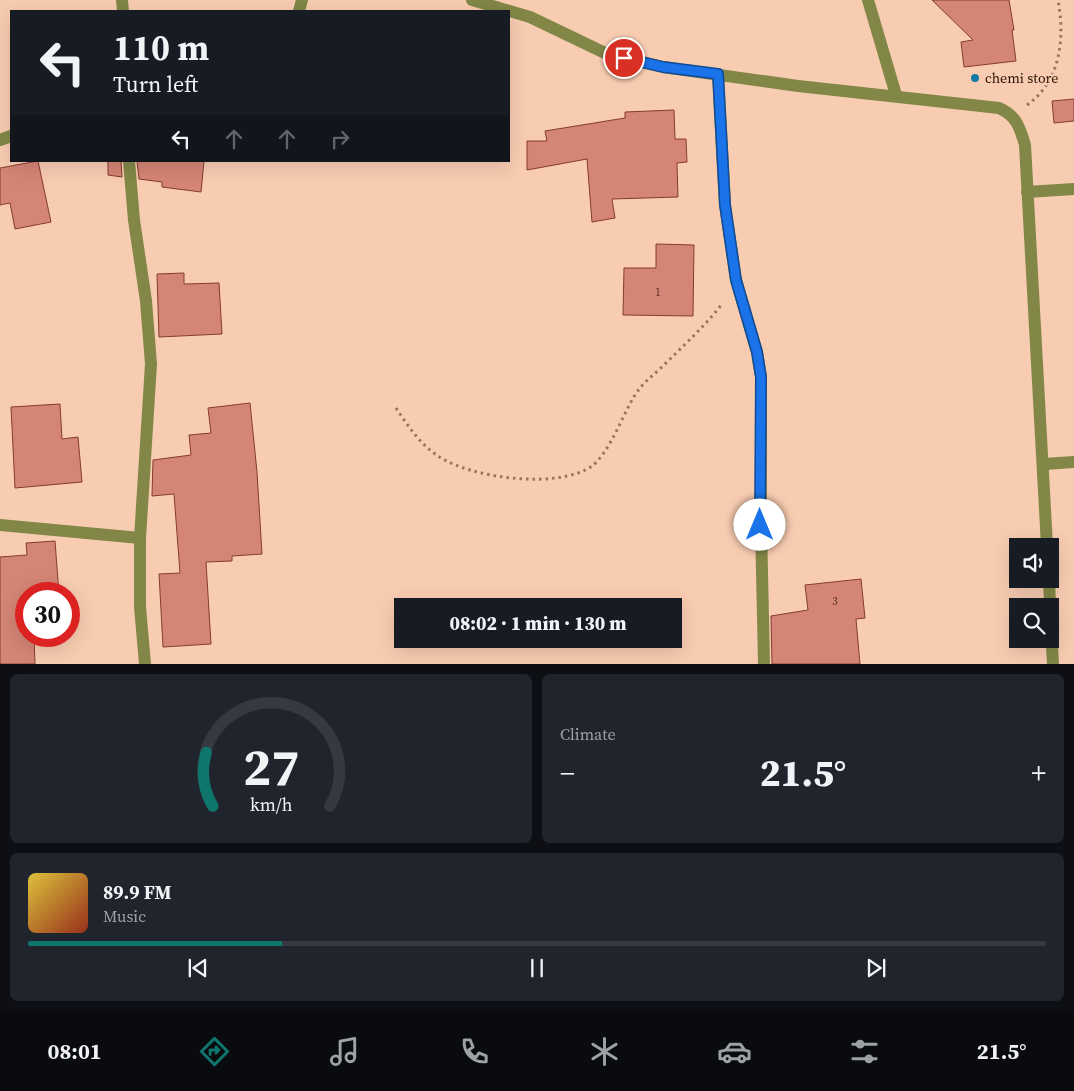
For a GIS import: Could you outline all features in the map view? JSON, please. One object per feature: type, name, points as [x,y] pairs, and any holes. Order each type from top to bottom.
[{"type":"street","points":[[472,0],[503,5],[605,54],[663,67],[798,86],[896,95],[999,108],[1012,116],[1019,124],[1025,145],[1047,538]]},
{"type":"street","points":[[868,0],[896,95]]},
{"type":"street","points":[[718,74],[725,205],[736,280],[757,352],[761,377],[760,525],[764,664]]},
{"type":"street","points":[[129,162],[134,220],[146,301],[151,364],[140,538],[140,608],[145,664]]},
{"type":"street","points":[[1027,192],[1074,189]]},
{"type":"street","points":[[1044,464],[1074,462]]},
{"type":"street","points":[[0,525],[140,538]]},
{"type":"street","points":[[1052,648],[1053,664]]},
{"type":"path","points":[[1012,116],[1031,102],[1046,86],[1054,72],[1062,36],[1058,0]]},
{"type":"path","points":[[396,408],[421,443],[439,457],[459,467],[491,477],[505,475],[529,479],[549,479],[584,470],[592,465],[602,454],[637,392],[649,377],[713,316],[726,301],[736,280]]},
{"type":"building","points":[[932,0],[1009,0],[1014,30],[1012,30],[1016,61],[964,67],[961,42],[973,40]]},
{"type":"building","points":[[1074,99],[1074,121],[1054,123],[1052,101]]},
{"type":"building","points":[[674,110],[675,139],[686,139],[687,162],[677,163],[678,197],[612,199],[615,218],[592,222],[587,159],[527,170],[527,141],[547,141],[545,131],[625,118],[625,112]]},
{"type":"building","points":[[38,162],[51,222],[15,229],[10,203],[0,205],[0,168]]},
{"type":"building","points":[[108,162],[121,162],[122,177],[108,175]]},
{"type":"building","points":[[137,162],[204,162],[201,192],[162,187],[162,182],[139,179]]},
{"type":"building","points":[[656,244],[694,245],[693,316],[623,315],[624,268],[656,268]]},
{"type":"building","points":[[184,273],[184,284],[219,283],[222,334],[159,337],[157,274]]},
{"type":"building","points":[[250,403],[257,472],[262,554],[232,556],[232,561],[206,562],[211,644],[163,647],[159,574],[180,573],[174,494],[152,496],[153,460],[191,455],[189,435],[211,433],[208,408]]},
{"type":"building","points":[[60,404],[62,439],[78,437],[82,482],[15,488],[11,407]]},
{"type":"building","points":[[55,541],[58,582],[15,582],[15,647],[34,647],[35,664],[0,664],[0,557],[27,555],[26,543]]},
{"type":"building","points":[[861,579],[865,618],[856,619],[860,664],[772,664],[771,616],[808,610],[805,585]]},
{"type":"place","name":"chemi store","points":[[975,78]]},
{"type":"route","points":[[624,58],[663,67],[718,74],[725,205],[736,280],[747,312],[761,377],[760,525]]}]
